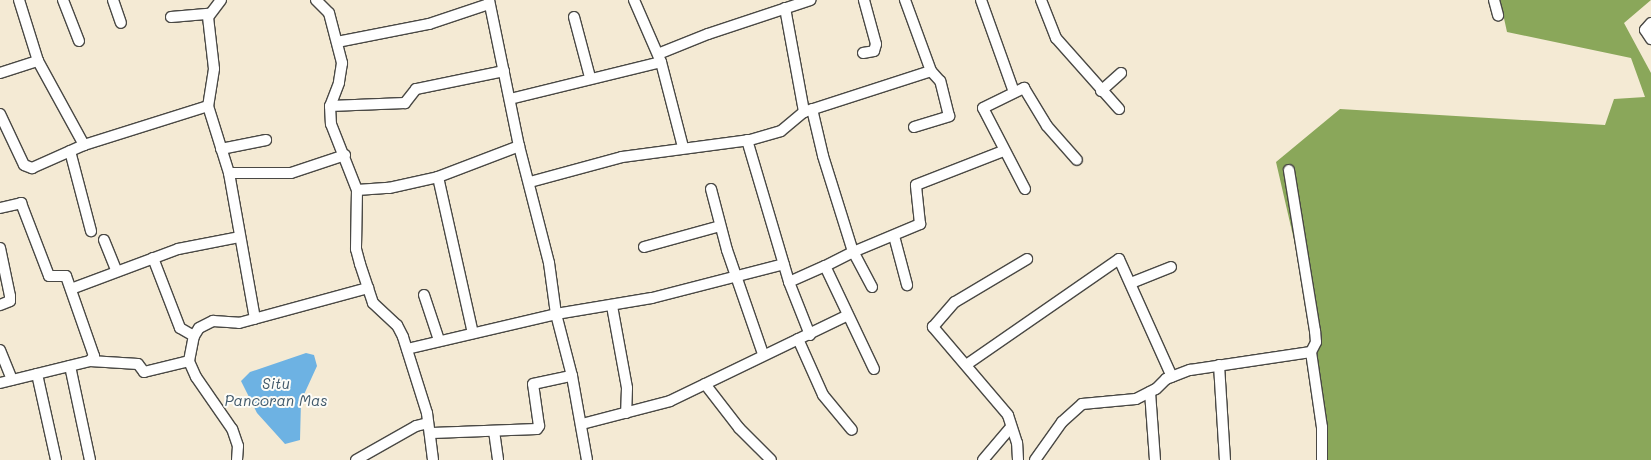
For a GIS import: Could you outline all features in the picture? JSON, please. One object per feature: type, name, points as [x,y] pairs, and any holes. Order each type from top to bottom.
[{"type":"street","points":[[19,0],[38,60],[84,145]]},
{"type":"street","points":[[63,0],[79,41]]},
{"type":"street","points":[[112,0],[121,22]]},
{"type":"street","points":[[171,17],[209,14],[221,0]]},
{"type":"street","points":[[316,0],[327,10],[337,42],[342,70],[330,106],[331,124],[345,155],[357,190],[356,249],[368,288],[377,308],[399,328],[407,349],[430,428],[433,460]]},
{"type":"street","points":[[634,0],[660,58],[683,148]]},
{"type":"street","points":[[510,99],[660,58],[785,8],[810,0]]},
{"type":"street","points":[[863,53],[874,51],[876,44],[864,0]]},
{"type":"street","points":[[905,0],[931,71],[940,82],[949,116],[914,127]]},
{"type":"street","points":[[981,0],[1014,92]]},
{"type":"street","points":[[1040,0],[1056,38],[1119,109]]},
{"type":"street","points":[[1494,0],[1498,15]]},
{"type":"street","points":[[337,42],[429,24],[489,2],[520,146],[557,301],[556,314],[572,376],[587,460]]},
{"type":"street","points":[[785,8],[808,111],[853,252],[872,287]]},
{"type":"street","points":[[209,14],[214,69],[208,106],[229,173],[255,319]]},
{"type":"street","points":[[574,17],[590,78]]},
{"type":"street","points":[[1651,23],[1645,30],[1651,38]]},
{"type":"street","points":[[0,73],[38,60]]},
{"type":"street","points":[[330,106],[405,103],[416,89],[504,71]]},
{"type":"street","points":[[530,182],[622,157],[747,140],[781,131],[808,111],[931,71]]},
{"type":"street","points":[[1101,90],[1121,73]]},
{"type":"street","points":[[1026,189],[1003,151],[982,108],[1014,92],[1025,89],[1046,126],[1077,160]]},
{"type":"street","points":[[0,114],[27,168],[84,145],[208,106]]},
{"type":"street","points":[[221,149],[266,140]]},
{"type":"street","points":[[747,140],[789,282],[810,335]]},
{"type":"street","points":[[357,190],[389,188],[438,177],[520,146]]},
{"type":"street","points":[[70,151],[91,231]]},
{"type":"street","points":[[789,282],[922,222],[916,185],[1003,151]]},
{"type":"street","points":[[229,173],[298,172],[345,155]]},
{"type":"street","points":[[1289,170],[1315,331],[1315,345],[1311,352],[1317,385],[1322,460]]},
{"type":"street","points":[[438,177],[473,333]]},
{"type":"street","points":[[711,189],[736,279],[763,354]]},
{"type":"street","points":[[0,208],[21,203],[49,276],[65,275],[94,356],[90,361]]},
{"type":"street","points":[[644,247],[720,226]]},
{"type":"street","points":[[894,236],[907,284]]},
{"type":"street","points":[[71,289],[116,270],[200,243],[239,237]]},
{"type":"street","points":[[104,240],[116,270]]},
{"type":"street","points":[[0,248],[10,299],[0,305]]},
{"type":"street","points":[[153,258],[180,328],[194,336]]},
{"type":"street","points":[[1018,460],[1017,443],[1008,415],[996,398],[933,328],[955,302],[1028,259]]},
{"type":"street","points":[[966,365],[1119,259],[1172,377]]},
{"type":"street","points":[[407,349],[556,314],[612,306],[736,279],[784,264]]},
{"type":"street","points":[[825,266],[846,316],[874,369]]},
{"type":"street","points":[[1131,284],[1171,267]]},
{"type":"street","points":[[237,460],[238,446],[232,429],[196,377],[189,361],[194,336],[207,322],[233,324],[368,288]]},
{"type":"street","points":[[424,295],[440,340]]},
{"type":"street","points":[[612,306],[627,388],[626,413]]},
{"type":"street","points":[[582,424],[660,405],[763,354],[810,335],[846,316]]},
{"type":"street","points":[[798,339],[817,384],[852,430]]},
{"type":"street","points":[[1035,460],[1058,426],[1077,407],[1094,402],[1136,399],[1172,377],[1219,365],[1311,352]]},
{"type":"street","points":[[1,355],[12,380]]},
{"type":"street","points":[[0,383],[90,361],[138,364],[144,372],[189,361]]},
{"type":"street","points":[[1219,365],[1226,460]]},
{"type":"street","points":[[70,366],[90,460]]},
{"type":"street","points":[[37,374],[55,460]]},
{"type":"street","points":[[356,460],[416,426],[494,431],[537,428],[539,426],[533,384],[572,376]]},
{"type":"street","points":[[705,384],[739,428],[771,460]]},
{"type":"street","points":[[1150,392],[1155,460]]},
{"type":"street","points":[[983,460],[1011,428]]},
{"type":"street","points":[[494,431],[498,460]]},
{"type":"green space","points":[[1500,0],[1651,0],[1624,23],[1651,73],[1651,460],[1322,460],[1309,305],[1276,162],[1340,109],[1605,125],[1614,99],[1645,97],[1631,58],[1507,32]]},
{"type":"water","name":"Situ Pancoran Mas","points":[[306,353],[314,355],[317,366],[301,401],[300,440],[285,444],[257,413],[241,381],[250,372]]}]
